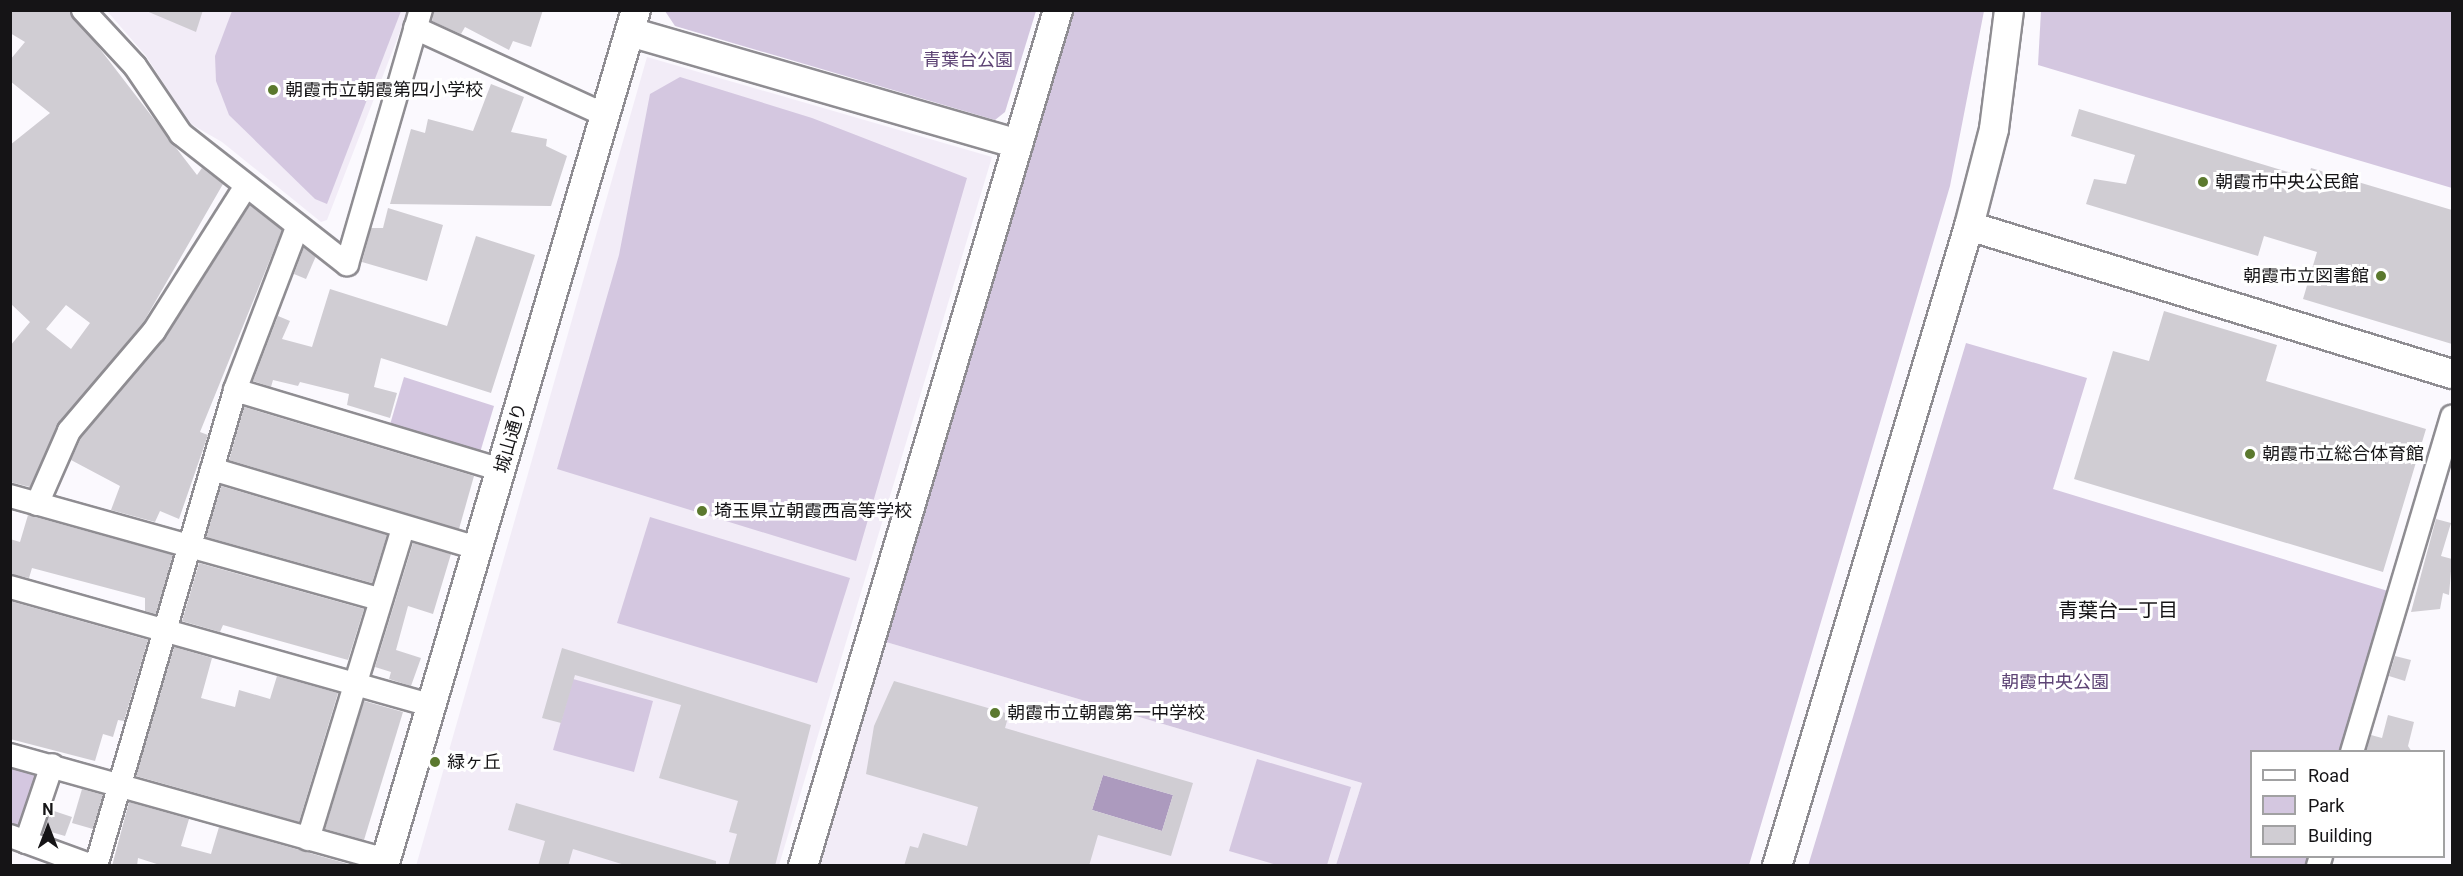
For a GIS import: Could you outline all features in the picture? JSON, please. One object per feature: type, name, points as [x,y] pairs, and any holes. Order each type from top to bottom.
[{"type":"street","points":[[83,10],[135,66],[181,134],[297,228],[346,264],[418,19],[605,115]]},
{"type":"street","points":[[803,866],[1058,10]]},
{"type":"street","points":[[1777,866],[1969,226],[1994,129],[2009,10]]},
{"type":"street","points":[[633,21],[1018,144]]},
{"type":"street","name":"城山通り","points":[[384,863],[633,21]]},
{"type":"street","points":[[38,504],[69,431],[154,332],[246,186]]},
{"type":"street","points":[[1969,226],[2452,374]]},
{"type":"street","points":[[52,765],[19,839],[94,866],[235,390],[297,228]]},
{"type":"street","points":[[235,390],[502,470]]},
{"type":"street","points":[[2353,750],[2452,417]]},
{"type":"street","points":[[212,469],[403,528],[477,548]]},
{"type":"street","points":[[10,496],[189,548],[379,599]]},
{"type":"street","points":[[308,839],[353,681],[403,528]]},
{"type":"street","points":[[10,586],[353,681],[430,705]]},
{"type":"street","points":[[10,754],[120,783],[384,863]]},
{"type":"shaded area","name":"朝霞市立朝霞第四小学校","points":[[107,11],[408,11],[327,220],[321,222],[222,142],[189,123],[146,56]]},
{"type":"shaded area","name":"埼玉県立朝霞西高等学校","points":[[647,57],[992,157],[779,865],[416,866]]},
{"type":"shaded area","name":"朝霞市立朝霞第一中学校","points":[[886,642],[1362,783],[1336,865],[820,866]]},
{"type":"shaded area","points":[[1103,775],[1173,795],[1162,831],[1092,810]]},
{"type":"green space","name":"朝霞市立朝霞第四小学校","points":[[232,11],[401,11],[327,204],[315,199],[229,115],[216,81],[215,56]]},
{"type":"green space","name":"青葉台公園","points":[[665,11],[1036,11],[1005,112],[995,120],[675,26]]},
{"type":"green space","points":[[1074,11],[1984,11],[1950,186],[1749,865],[1336,865],[1362,783],[886,642]]},
{"type":"green space","points":[[2041,11],[2452,11],[2452,188],[2038,65]]},
{"type":"green space","points":[[680,77],[812,118],[967,178],[856,561],[557,469],[619,255],[650,94]]},
{"type":"green space","name":"朝霞中央公園","points":[[1966,343],[2087,378],[2053,489],[2388,591],[2345,750],[2250,750],[2250,858],[2314,858],[2312,865],[1808,866]]},
{"type":"green space","points":[[404,377],[494,406],[479,456],[389,428]]},
{"type":"green space","points":[[650,517],[850,578],[817,683],[617,623]]},
{"type":"green space","points":[[573,679],[653,701],[634,772],[553,750]]},
{"type":"green space","points":[[11,759],[44,768],[22,827],[11,823]]},
{"type":"green space","points":[[1257,759],[1351,787],[1327,865],[1277,865],[1229,851]]},
{"type":"building","points":[[10,10],[70,10],[197,175],[202,168],[223,184],[143,323],[59,423],[30,487],[10,482],[10,346],[30,322],[10,303],[10,145],[50,113],[10,81],[10,60],[25,42],[10,33]],"holes":[[[66,305],[90,323],[71,349],[46,329]]]},
{"type":"building","points":[[144,10],[203,10],[196,32]]},
{"type":"building","points":[[434,10],[543,10],[531,47],[513,41],[509,50],[465,27],[461,34],[432,21]]},
{"type":"building","points":[[491,84],[524,97],[511,132],[547,139],[546,146],[567,156],[551,206],[390,204],[411,129],[425,133],[428,119],[473,131]]},
{"type":"building","points":[[2079,109],[2308,178],[2311,168],[2452,210],[2452,344],[2303,299],[2317,252],[2264,236],[2258,256],[2086,204],[2094,179],[2126,184],[2135,155],[2071,136]]},
{"type":"building","points":[[250,205],[282,230],[200,432],[208,435],[179,519],[160,511],[155,522],[111,510],[120,486],[71,460],[81,438],[165,338]]},
{"type":"building","points":[[388,208],[443,225],[427,281],[362,262],[371,228],[383,228]]},
{"type":"building","points":[[476,236],[535,255],[491,393],[381,358],[374,387],[397,393],[390,418],[347,405],[349,394],[300,382],[298,386],[273,380],[271,387],[253,381],[278,316],[290,321],[282,339],[312,347],[330,289],[447,326]]},
{"type":"building","points":[[304,247],[316,256],[306,279],[294,274]]},
{"type":"building","name":"朝霞市立総合体育館","points":[[2164,311],[2277,345],[2266,381],[2426,429],[2383,572],[2074,479],[2113,351],[2149,361]]},
{"type":"building","points":[[244,407],[474,476],[459,529],[229,460]]},
{"type":"building","points":[[221,486],[387,535],[372,583],[206,537]]},
{"type":"building","points":[[28,515],[173,555],[156,614],[145,611],[145,598],[32,568],[29,578],[10,574],[10,539],[20,542]]},
{"type":"building","points":[[2436,519],[2451,523],[2441,556],[2452,559],[2449,595],[2443,593],[2440,609],[2411,612]]},
{"type":"building","points":[[413,543],[451,554],[433,614],[408,606],[396,650],[421,658],[411,686],[389,679],[391,672],[375,667]]},
{"type":"building","points":[[199,563],[364,609],[348,660],[223,625],[220,632],[182,621]]},
{"type":"building","points":[[10,601],[148,640],[124,721],[118,720],[113,737],[103,734],[95,761],[10,739]]},
{"type":"building","points":[[174,647],[212,658],[201,698],[235,707],[239,690],[270,699],[277,676],[338,693],[299,822],[136,776]]},
{"type":"building","points":[[562,648],[811,725],[775,866],[728,866],[737,834],[729,832],[738,801],[659,778],[681,705],[575,675],[561,723],[542,718]]},
{"type":"building","points":[[2395,656],[2411,660],[2405,681],[2389,676]]},
{"type":"building","points":[[894,681],[1009,714],[1005,728],[1193,783],[1171,856],[1098,835],[1089,866],[904,866],[910,846],[918,848],[923,833],[967,846],[978,807],[866,774],[874,726]],"holes":[[[1103,775],[1173,795],[1162,831],[1092,810]]]},
{"type":"building","points":[[364,701],[403,712],[364,840],[325,829]]},
{"type":"building","points":[[2388,715],[2414,722],[2408,746],[2411,750],[2367,750],[2371,735],[2382,738]]},
{"type":"building","points":[[82,789],[103,795],[93,829],[72,823]]},
{"type":"building","points":[[129,802],[189,819],[181,846],[211,854],[219,827],[355,866],[163,866],[138,858],[137,866],[112,866]]},
{"type":"building","points":[[516,803],[716,861],[716,866],[628,866],[573,849],[568,866],[538,866],[545,841],[508,830]]},
{"type":"building","points":[[51,810],[72,817],[65,836],[44,830]]},
{"type":"place","name":"朝霞市立朝霞第四小学校","points":[[273,90]]},
{"type":"place","name":"朝霞市中央公民館","points":[[2203,182]]},
{"type":"place","name":"朝霞市立図書館","points":[[2381,276]]},
{"type":"place","name":"朝霞市立総合体育館","points":[[2250,454]]},
{"type":"place","name":"埼玉県立朝霞西高等学校","points":[[702,511]]},
{"type":"place","name":"朝霞市立朝霞第一中学校","points":[[995,713]]},
{"type":"place","name":"緑ヶ丘","points":[[435,762]]},
{"type":"district","name":"青葉台一丁目","points":[[2118,610]]}]
